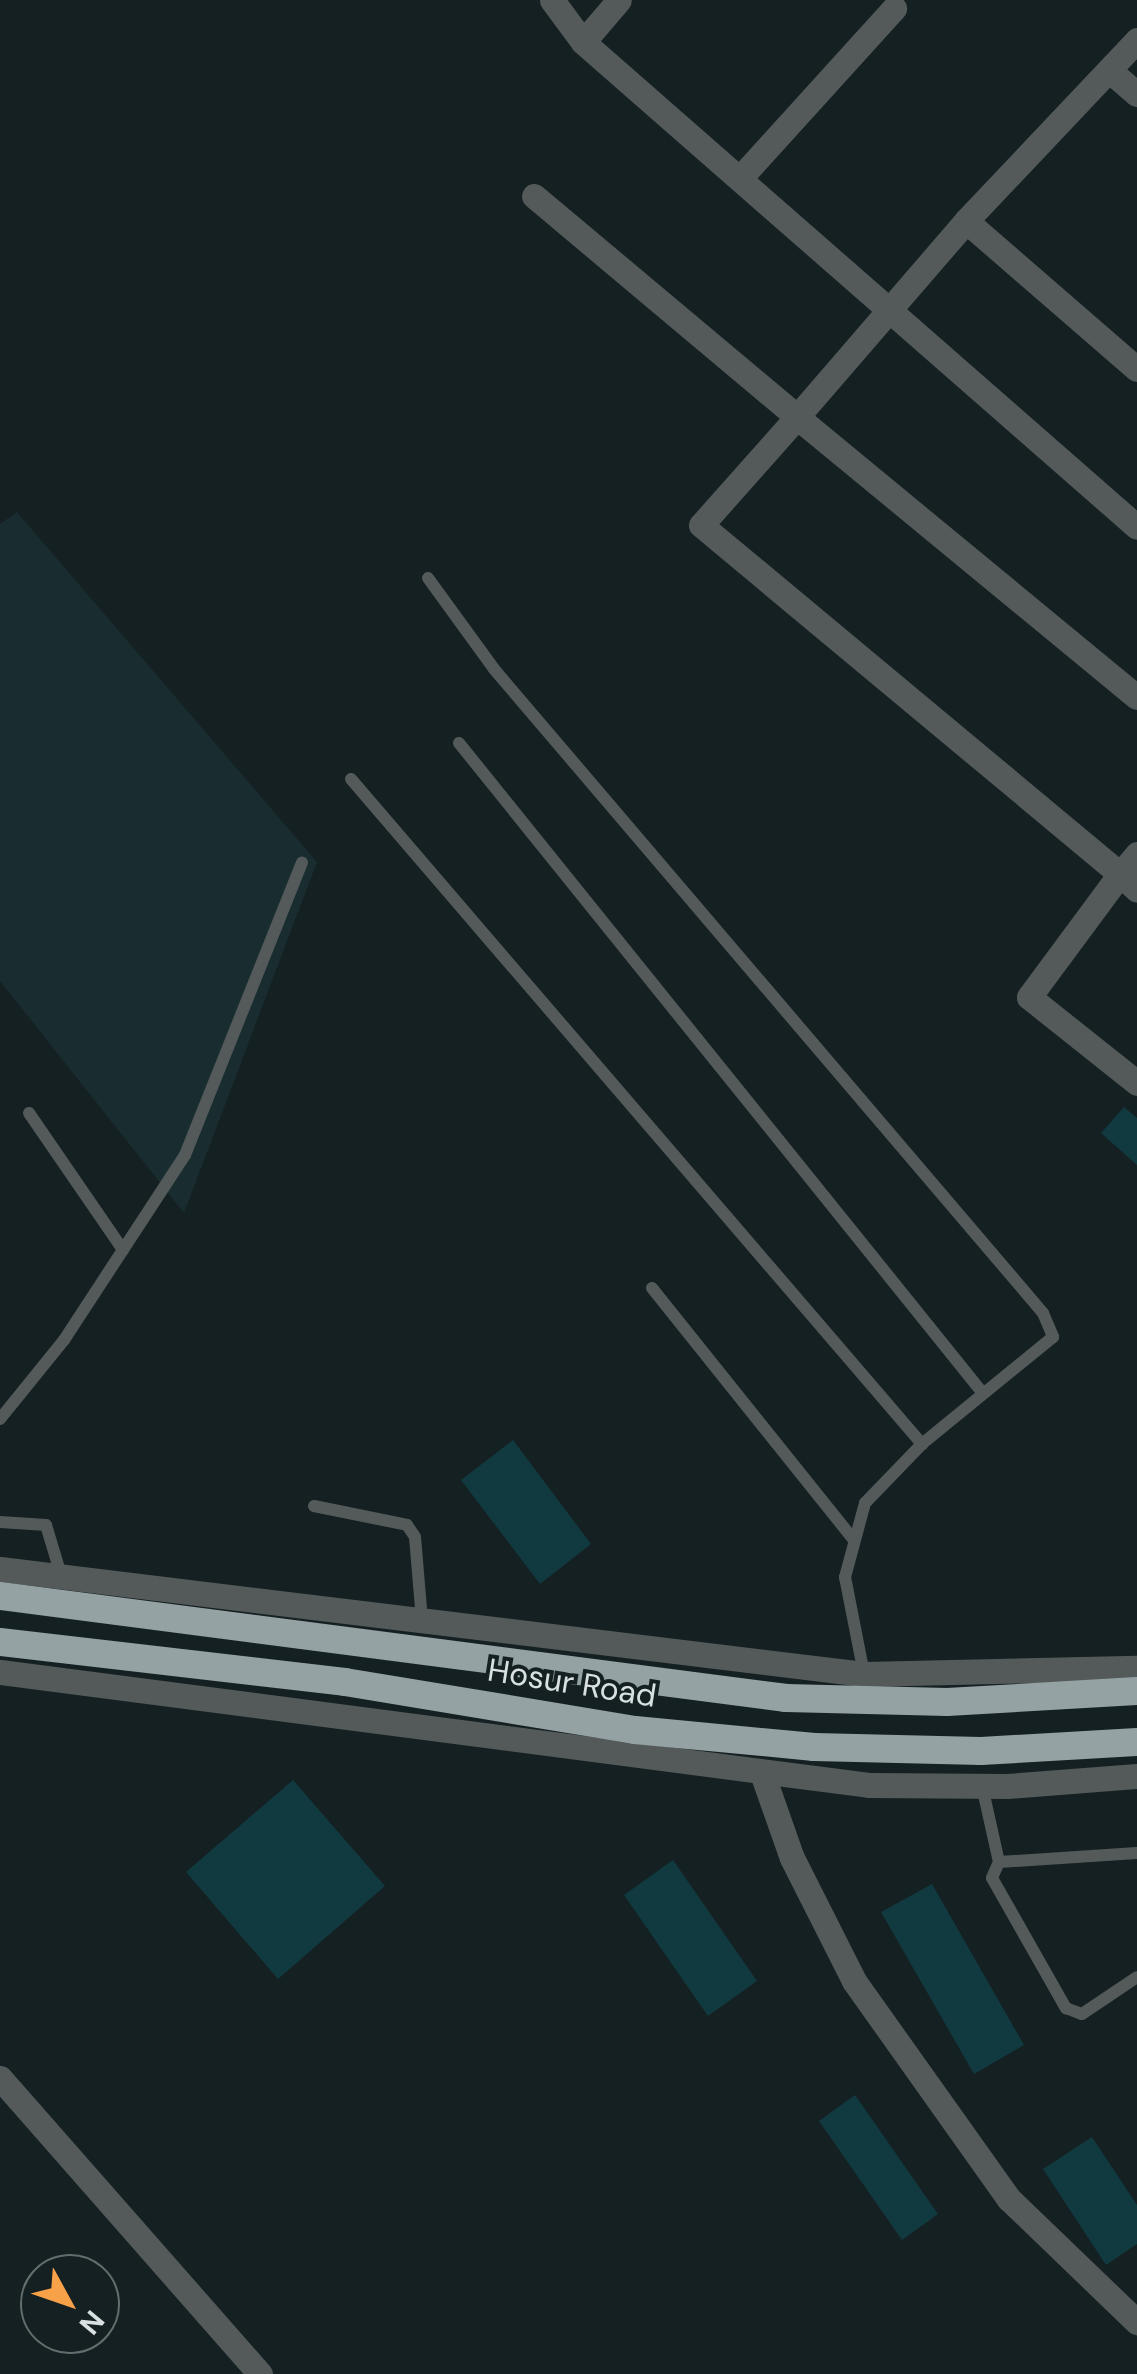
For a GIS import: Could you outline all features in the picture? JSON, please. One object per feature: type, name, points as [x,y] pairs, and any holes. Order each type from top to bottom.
[{"type":"highway","name":"Hosur Road","points":[[0,1596],[786,1698],[947,1702],[1137,1691]]},
{"type":"highway","name":"Hosur Road","points":[[0,1642],[345,1682],[634,1730],[814,1747],[982,1751],[1137,1742]]},
{"type":"street","points":[[552,0],[582,42],[891,308],[1137,527]]},
{"type":"street","points":[[582,42],[619,0]]},
{"type":"street","points":[[741,177],[894,8]]},
{"type":"street","points":[[1137,40],[966,221],[701,525],[1131,873],[1030,996],[1137,1083]]},
{"type":"street","points":[[1109,70],[1137,94]]},
{"type":"street","points":[[534,196],[1137,697]]},
{"type":"street","points":[[966,221],[1137,369]]},
{"type":"street","points":[[0,1569],[864,1674],[1137,1668]]},
{"type":"street","points":[[0,1672],[869,1785],[982,1786],[1137,1776]]},
{"type":"street","points":[[762,1772],[792,1858],[854,1981],[1008,2200],[1137,2322]]},
{"type":"street","points":[[0,2078],[260,2374]]},
{"type":"lane","points":[[428,578],[494,669],[1044,1313],[1053,1337],[922,1444],[865,1503],[852,1538],[846,1577],[864,1674]]},
{"type":"lane","points":[[459,743],[982,1392]]},
{"type":"lane","points":[[351,779],[922,1444]]},
{"type":"lane","points":[[0,1419],[64,1340],[185,1155],[302,863]]},
{"type":"lane","points":[[30,1113],[122,1250]]},
{"type":"lane","points":[[652,1288],[852,1538]]},
{"type":"lane","points":[[314,1506],[407,1525],[415,1536],[422,1620]]},
{"type":"lane","points":[[0,1522],[46,1525],[61,1575]]},
{"type":"lane","points":[[982,1786],[999,1862],[992,1878],[1066,2008],[1082,2014],[1137,1977]]},
{"type":"lane","points":[[999,1862],[1137,1853]]},
{"type":"shaded area","points":[[17,512],[317,862],[184,1213],[0,981],[0,524]]},
{"type":"building","points":[[1124,1107],[1137,1118],[1137,1165],[1101,1133]]},
{"type":"building","points":[[513,1440],[591,1544],[540,1584],[461,1480]]},
{"type":"building","points":[[293,1780],[385,1886],[278,1979],[186,1872]]},
{"type":"building","points":[[673,1860],[757,1981],[708,2016],[624,1895]]},
{"type":"building","points":[[932,1884],[1024,2045],[974,2074],[881,1912]]},
{"type":"building","points":[[855,2095],[938,2214],[902,2240],[819,2121]]},
{"type":"building","points":[[1092,2137],[1137,2205],[1137,2244],[1106,2265],[1043,2169]]}]
